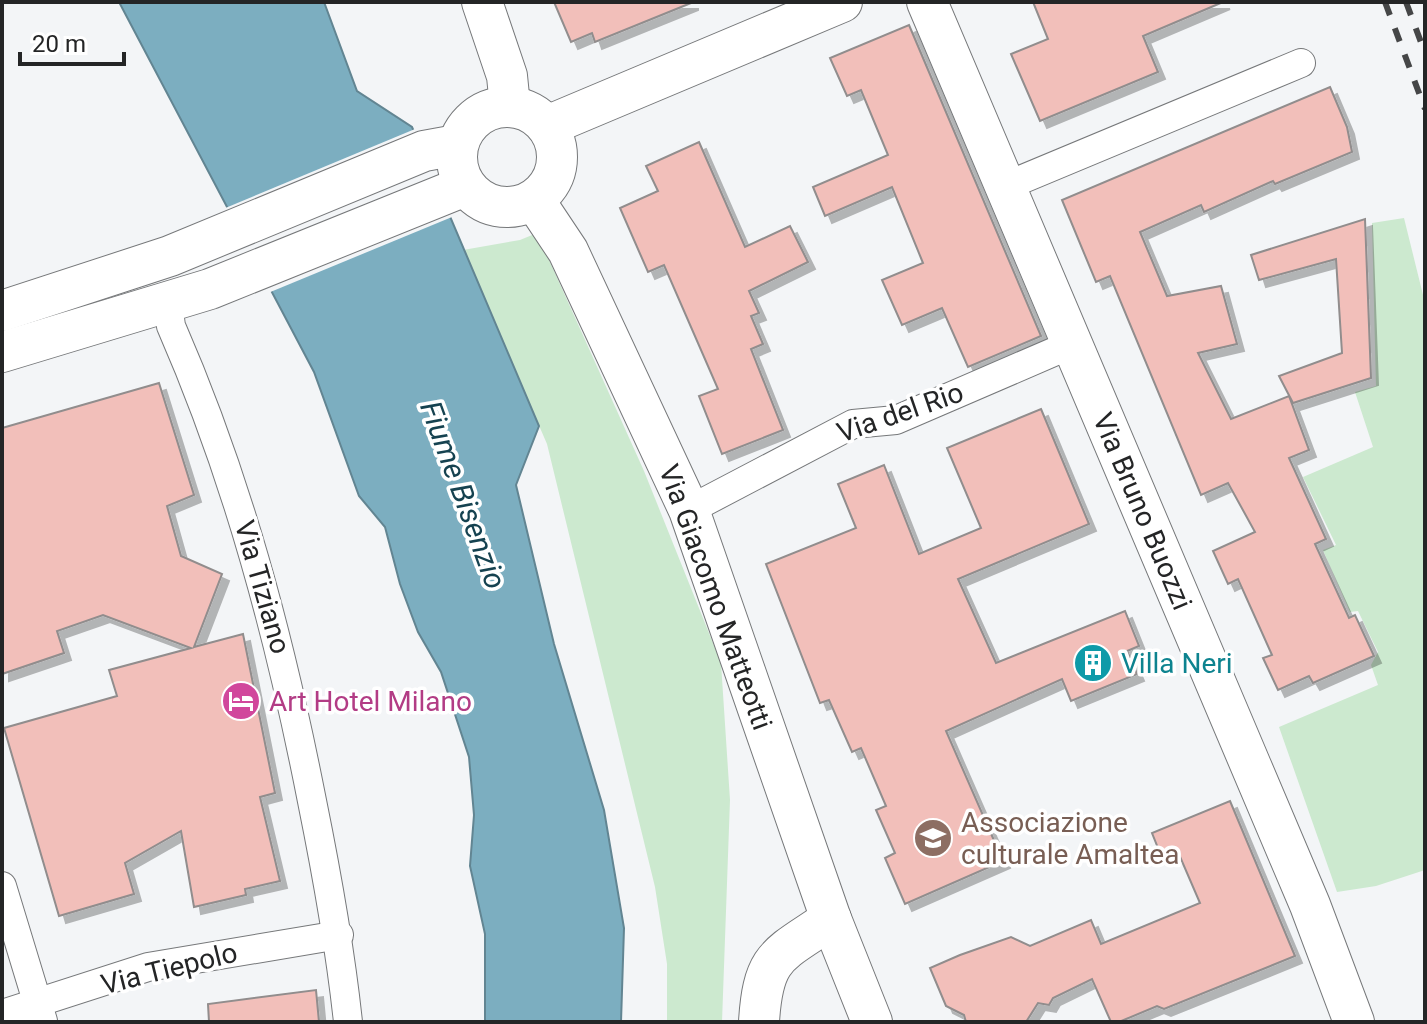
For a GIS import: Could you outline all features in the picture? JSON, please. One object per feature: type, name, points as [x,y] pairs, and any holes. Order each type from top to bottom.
[{"type":"street","points":[[482,2],[507,76],[510,106]]},
{"type":"street","points":[[547,126],[842,2]]},
{"type":"street","name":"Via Bruno Buozzi","points":[[927,2],[1310,905],[1354,1022]]},
{"type":"street","points":[[1006,186],[1301,63]]},
{"type":"street","points":[[2,311],[96,283],[440,148],[482,112],[510,106],[537,115],[555,141],[556,166],[546,189],[534,200],[519,206],[489,204],[454,190],[210,289],[2,352]]},
{"type":"street","points":[[440,148],[456,159],[454,190]]},
{"type":"street","name":"Via Giacomo Matteotti","points":[[534,200],[568,251],[689,510],[831,919],[872,1022]]},
{"type":"street","name":"Via Tiziano","points":[[168,304],[171,326],[228,470],[287,670],[339,935],[348,1022]]},
{"type":"street","name":"Via del Rio","points":[[689,510],[853,424],[896,420],[1072,344]]},
{"type":"street","points":[[2,886],[41,1013]]},
{"type":"street","points":[[759,1022],[761,984],[775,957],[831,919]]},
{"type":"street","name":"Via Tiepolo","points":[[2,1014],[41,1013],[148,967],[339,935]]},
{"type":"green space","points":[[1404,218],[1425,303],[1425,870],[1376,886],[1337,892],[1279,727],[1378,685],[1371,665],[1378,652],[1358,611],[1350,612],[1323,550],[1336,545],[1303,477],[1373,447],[1355,392],[1376,386],[1372,223]]},
{"type":"green space","points":[[537,233],[644,471],[721,663],[730,800],[722,1022],[667,1022],[667,964],[655,887],[547,444],[463,250],[520,240]]},
{"type":"water","name":"Fiume Bisenzio","points":[[119,2],[324,2],[357,91],[412,127],[539,426],[516,485],[554,644],[604,810],[624,928],[621,1022],[485,1022],[485,934],[470,866],[474,815],[469,757],[441,672],[418,632],[400,584],[385,527],[359,496],[314,372]]},
{"type":"pier","points":[[415,129],[452,217],[268,293],[223,209]]},
{"type":"building","points":[[554,2],[691,3],[595,42],[592,33],[571,42]]},
{"type":"building","points":[[1033,2],[1223,2],[1143,36],[1158,72],[1040,121],[1011,54],[1048,39]]},
{"type":"building","points":[[909,25],[1041,336],[968,367],[942,308],[902,325],[882,280],[923,263],[892,187],[825,216],[813,187],[888,155],[861,90],[847,96],[830,58]]},
{"type":"building","points":[[1330,87],[1347,127],[1352,152],[1275,184],[1273,181],[1204,212],[1201,205],[1140,232],[1167,296],[1221,286],[1237,344],[1198,353],[1231,419],[1289,396],[1309,450],[1289,458],[1326,539],[1315,544],[1349,618],[1355,615],[1374,656],[1313,683],[1309,676],[1278,690],[1263,658],[1272,655],[1238,579],[1228,584],[1213,551],[1255,532],[1228,483],[1201,495],[1110,276],[1096,282],[1062,200]]},
{"type":"building","points":[[699,142],[745,247],[790,226],[808,262],[749,291],[759,313],[751,316],[763,344],[751,349],[783,430],[722,454],[699,396],[718,389],[664,265],[648,272],[620,208],[658,191],[646,166]]},
{"type":"building","points":[[1365,219],[1371,378],[1293,403],[1279,376],[1342,353],[1336,259],[1259,280],[1251,255]]},
{"type":"building","points":[[159,383],[194,495],[167,506],[181,556],[222,574],[194,647],[243,634],[275,793],[260,797],[280,881],[245,889],[246,895],[194,907],[181,831],[125,863],[134,894],[59,916],[4,728],[117,696],[109,670],[191,648],[103,615],[57,631],[64,653],[2,674],[2,428]]},
{"type":"building","points":[[1041,409],[1089,524],[958,579],[996,663],[1125,611],[1139,646],[1127,651],[1137,674],[1071,701],[1062,679],[946,731],[1003,861],[905,904],[885,858],[895,853],[876,810],[886,806],[861,748],[852,752],[829,700],[820,703],[766,564],[856,528],[838,484],[884,465],[919,554],[981,528],[947,448]]},
{"type":"building","points":[[1230,801],[1295,956],[1164,1009],[1157,1006],[1119,1022],[1111,1022],[1092,979],[1053,998],[1049,1005],[1038,1003],[1026,1022],[966,1022],[964,1015],[946,1006],[930,968],[960,955],[1011,937],[1030,946],[1091,920],[1101,944],[1200,903],[1178,852],[1162,858],[1152,833]]},
{"type":"building","points":[[316,990],[319,1022],[209,1022],[208,1004]]},
{"type":"railway","points":[[1385,2],[1425,109]]},
{"type":"railway","points":[[1406,2],[1425,53]]},
{"type":"place","name":"Villa Neri","points":[[1093,663]]},
{"type":"place","name":"Art Hotel Milano","points":[[241,701]]},
{"type":"place","name":"Associazione culturale Amaltea","points":[[933,838]]}]
